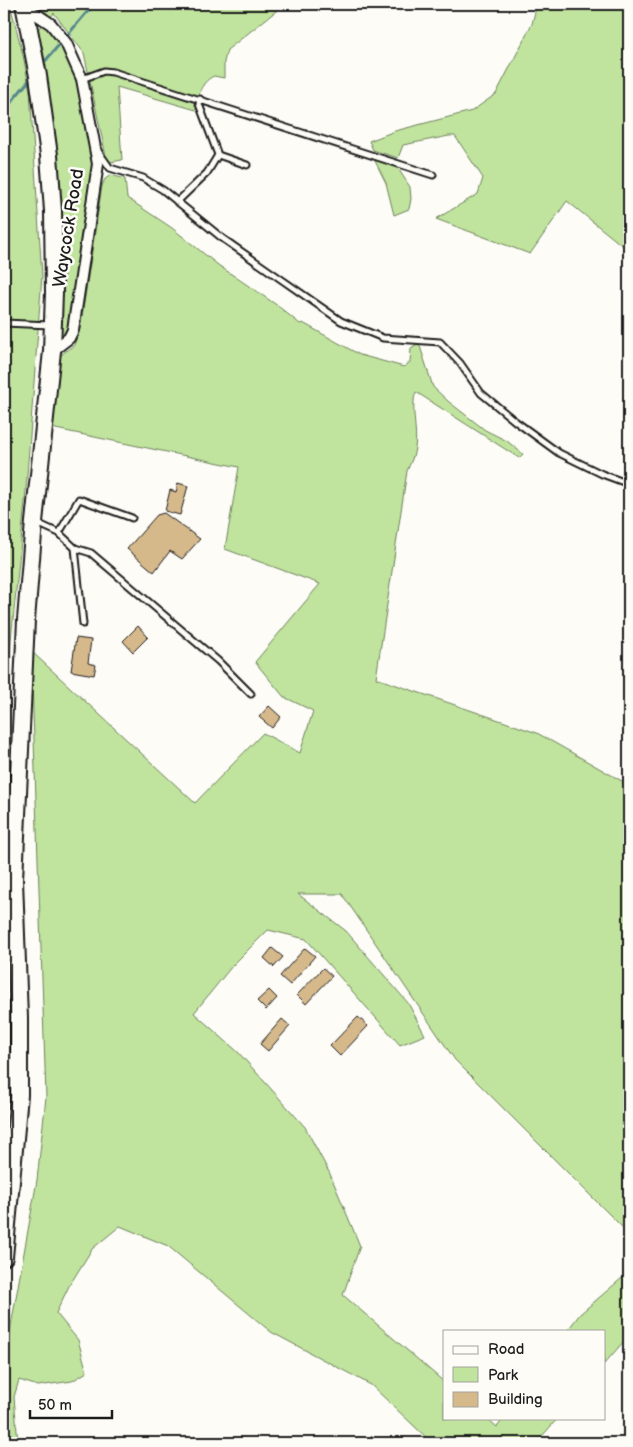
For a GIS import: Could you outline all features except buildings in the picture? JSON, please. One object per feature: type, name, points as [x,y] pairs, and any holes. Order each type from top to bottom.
[{"type":"main road","name":"Waycock Road","points":[[4,1257],[19,1095],[20,1034],[15,912],[15,847],[26,629],[53,325],[54,258],[49,155],[38,76],[24,5]]},
{"type":"street","name":"Waycock Road","points":[[24,5],[38,14],[56,30],[66,43],[82,79],[98,164],[73,330],[69,338],[52,351]]},
{"type":"lane","points":[[82,79],[104,71],[113,72],[433,175]]},
{"type":"lane","points":[[200,99],[202,112],[218,155],[246,165]]},
{"type":"lane","points":[[95,147],[110,168],[143,178],[222,238],[341,321],[383,338],[440,342],[460,364],[481,393],[515,421],[559,453],[602,474],[629,484]]},
{"type":"lane","points":[[177,202],[207,173],[218,155]]},
{"type":"lane","points":[[4,324],[53,325]]},
{"type":"lane","points":[[59,533],[79,499],[132,518]]},
{"type":"lane","points":[[34,522],[59,533],[75,548],[92,553],[218,661],[252,694]]},
{"type":"lane","points":[[75,548],[83,624]]},
{"type":"green space","points":[[4,4],[10,4],[30,91],[42,276],[25,502],[11,640],[4,772]]},
{"type":"green space","points":[[38,4],[285,4],[227,50],[224,62],[224,78],[214,76],[206,82],[200,90],[196,110],[117,87],[122,160],[111,162],[107,161],[84,53],[54,13],[51,17]]},
{"type":"green space","points":[[537,4],[629,4],[629,251],[567,201],[530,254],[436,219],[478,194],[483,178],[455,136],[403,145],[398,158],[373,150],[369,141],[395,131],[472,111],[496,94],[532,24]]},
{"type":"green space","points":[[42,25],[50,29],[63,46],[72,66],[83,107],[94,167],[68,329],[65,335],[60,334],[42,67],[46,66],[42,45],[38,45],[37,30]]},
{"type":"green space","points":[[374,159],[397,167],[410,187],[411,199],[409,209],[394,215],[386,183]]},
{"type":"green space","points":[[111,175],[125,179],[127,198],[172,228],[218,265],[278,306],[300,324],[303,323],[360,355],[404,367],[410,362],[411,348],[419,343],[433,387],[485,430],[507,441],[523,454],[519,458],[416,392],[414,404],[416,441],[413,457],[407,471],[376,678],[537,733],[629,785],[629,1234],[455,1060],[342,894],[298,894],[346,931],[408,1003],[425,1035],[400,1045],[306,939],[268,930],[232,966],[194,1013],[238,1052],[305,1127],[330,1174],[360,1246],[343,1295],[443,1381],[443,1420],[489,1420],[497,1427],[502,1420],[556,1420],[536,1443],[432,1443],[371,1385],[271,1332],[168,1246],[120,1226],[92,1249],[69,1286],[56,1313],[78,1340],[87,1372],[72,1381],[38,1386],[19,1380],[14,1397],[18,1443],[4,1443],[4,1365],[37,1180],[46,1097],[31,651],[195,803],[263,733],[300,753],[313,711],[284,697],[255,662],[320,584],[225,549],[239,467],[51,428],[57,361],[62,354],[74,345],[80,329],[102,186],[105,179]]},
{"type":"green space","points":[[629,1272],[629,1341],[625,1340],[606,1362],[606,1330],[568,1330],[580,1314]]},
{"type":"waterway","points":[[41,66],[94,4]]},
{"type":"waterway","points":[[4,114],[32,77]]}]
